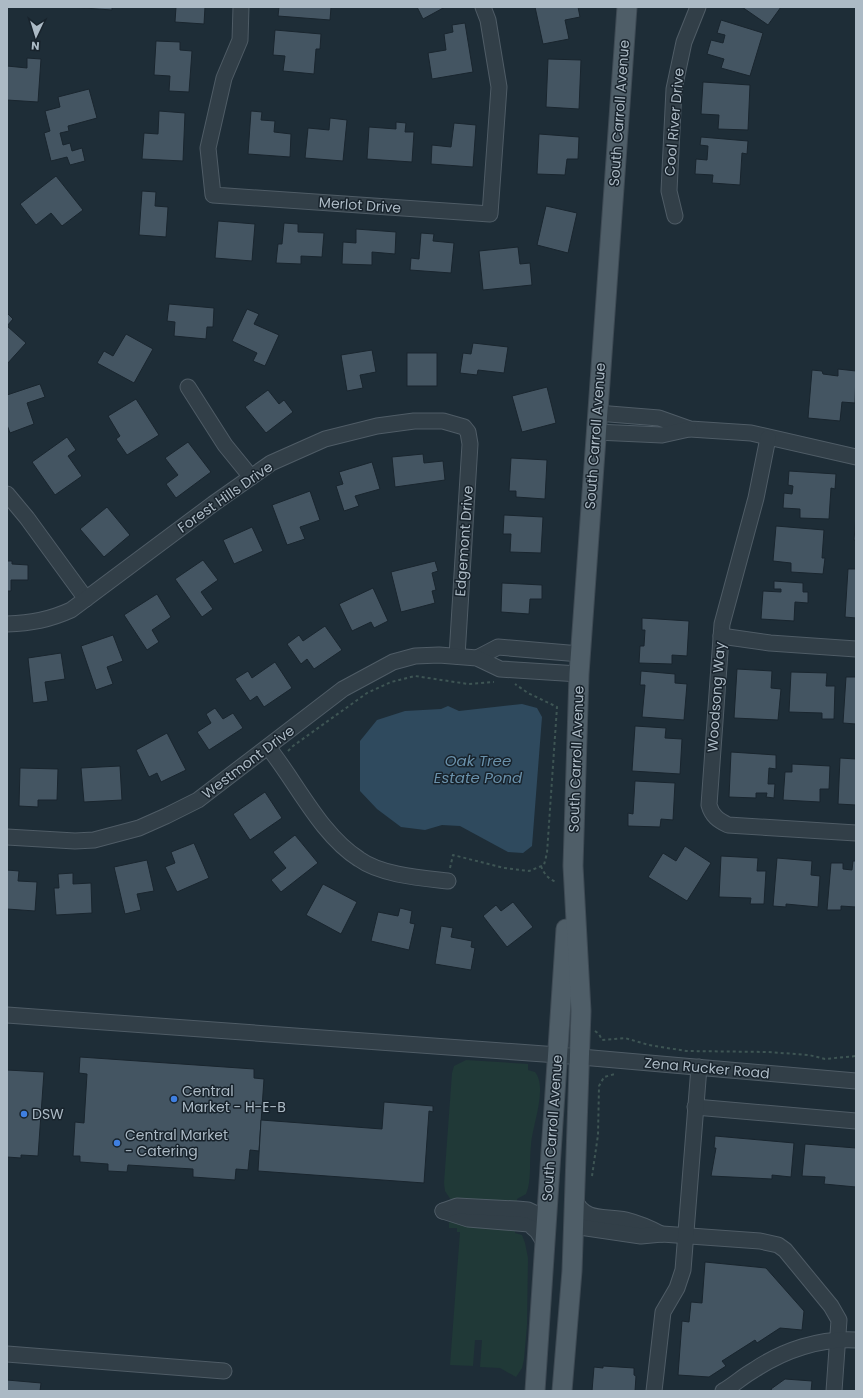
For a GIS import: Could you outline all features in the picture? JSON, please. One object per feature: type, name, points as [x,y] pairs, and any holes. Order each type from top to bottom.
[{"type":"main road","name":"South Carroll Avenue","points":[[562,1391],[570,1294],[580,1057],[581,1011],[573,866],[579,674],[627,7]]},
{"type":"main road","name":"South Carroll Avenue","points":[[535,1391],[545,1218],[558,1055],[567,907],[573,866]]},
{"type":"main road","points":[[551,1150],[552,1201],[557,1213],[567,1223],[573,1226]]},
{"type":"main road","points":[[545,1218],[555,1228],[560,1237],[570,1294]]},
{"type":"street","name":"Merlot Drive","points":[[241,7],[240,40],[224,78],[208,148],[213,195],[490,214],[499,87],[488,20],[483,7]]},
{"type":"street","name":"Cool River Drive","points":[[675,216],[669,191],[674,89],[684,42],[698,7]]},
{"type":"street","points":[[188,387],[225,445],[251,477]]},
{"type":"street","name":"Forest Hills Drive","points":[[7,624],[33,622],[52,618],[71,610],[212,504],[251,477],[271,464],[326,439],[377,426],[414,421],[435,421],[464,427]]},
{"type":"street","points":[[596,422],[662,435],[690,429],[751,433],[856,458]]},
{"type":"street","name":"Edgemont Drive","points":[[457,656],[470,444],[468,432],[464,427]]},
{"type":"street","name":"Woodsong Way","points":[[768,438],[756,498],[728,600],[721,636],[709,805],[712,813],[719,820],[728,825],[856,833]]},
{"type":"street","points":[[7,494],[27,518],[86,599]]},
{"type":"street","points":[[721,636],[770,643],[856,649]]},
{"type":"street","points":[[477,658],[498,647],[580,654]]},
{"type":"street","name":"Westmont Drive","points":[[7,836],[75,841],[94,840],[139,828],[166,816],[198,800],[343,689],[393,662],[415,656],[457,656],[477,658],[500,670],[579,674]]},
{"type":"street","points":[[268,747],[328,832],[359,860],[392,873],[448,881]]},
{"type":"street","name":"Zena Rucker Road","points":[[7,1015],[558,1055],[856,1081]]},
{"type":"street","points":[[654,1391],[660,1322],[665,1308],[681,1280],[699,1067]]},
{"type":"street","points":[[695,1107],[856,1121]]},
{"type":"street","points":[[574,1199],[578,1206],[586,1214],[597,1217],[626,1220],[662,1234]]},
{"type":"street","points":[[544,1242],[537,1231],[529,1224],[468,1219],[444,1211],[457,1206],[517,1209],[528,1210],[545,1218]]},
{"type":"street","points":[[573,1226],[641,1236],[662,1234],[760,1241],[778,1245],[785,1250],[834,1309],[839,1320],[839,1339],[834,1391]]},
{"type":"street","points":[[723,1391],[753,1370],[790,1351],[822,1341],[839,1339],[856,1340]]},
{"type":"street","points":[[7,1354],[224,1371]]},
{"type":"path","points":[[280,762],[293,746],[367,692],[391,682],[415,676],[468,684],[496,682]]},
{"type":"path","points":[[448,881],[453,855],[504,868],[529,871],[544,865],[547,853],[557,707],[528,693],[514,683]]},
{"type":"path","points":[[541,866],[543,872],[551,880],[557,882]]},
{"type":"path","points":[[592,1030],[599,1034],[602,1040],[625,1038],[673,1050],[768,1052],[809,1055],[825,1059],[856,1056]]},
{"type":"path","points":[[599,1072],[604,1077]]},
{"type":"green space","points":[[466,1060],[528,1064],[528,1070],[535,1072],[539,1079],[540,1097],[530,1151],[530,1177],[528,1189],[526,1194],[517,1199],[517,1204],[451,1200],[445,1191],[444,1183],[452,1073],[454,1066]]},
{"type":"green space","points":[[449,1222],[515,1227],[515,1233],[522,1235],[528,1258],[527,1325],[524,1359],[522,1368],[516,1377],[500,1368],[480,1367],[482,1340],[475,1340],[473,1366],[450,1365],[460,1232],[457,1232],[457,1228],[449,1228]]},
{"type":"water","name":"Oak Tree Estate Pond","points":[[522,704],[537,708],[542,717],[532,846],[523,853],[508,852],[460,826],[442,825],[425,830],[401,827],[377,809],[360,791],[360,741],[377,720],[405,711],[441,709],[448,706],[459,711]]},
{"type":"building","points":[[70,7],[112,7],[112,10]]},
{"type":"building","points":[[176,7],[205,7],[204,24],[175,22]]},
{"type":"building","points":[[279,7],[331,7],[330,20],[278,16]]},
{"type":"building","points":[[417,7],[445,7],[423,19]]},
{"type":"building","points":[[535,7],[578,7],[580,17],[565,20],[569,39],[543,44]]},
{"type":"building","points":[[742,7],[781,7],[768,25]]},
{"type":"building","points":[[721,20],[763,33],[750,76],[721,68],[724,59],[707,54],[711,40],[723,43],[725,35],[717,33]]},
{"type":"building","points":[[465,23],[473,72],[432,79],[428,53],[446,50],[444,34],[453,32],[452,25]]},
{"type":"building","points":[[275,30],[321,34],[320,49],[316,49],[314,74],[283,71],[285,56],[273,55]]},
{"type":"building","points":[[156,41],[180,42],[180,50],[192,51],[189,92],[169,91],[170,76],[154,75]]},
{"type":"building","points":[[27,58],[41,59],[38,102],[7,100],[7,66],[27,68]]},
{"type":"building","points":[[548,59],[581,60],[579,109],[546,107]]},
{"type":"building","points":[[703,82],[750,85],[748,130],[718,129],[719,115],[701,114]]},
{"type":"building","points":[[89,89],[97,118],[68,126],[69,131],[60,133],[63,145],[70,143],[72,151],[82,148],[85,161],[70,165],[67,157],[51,161],[44,133],[50,131],[45,111],[60,107],[58,97]]},
{"type":"building","points":[[159,111],[185,113],[183,161],[142,159],[144,133],[158,134]]},
{"type":"building","points":[[251,111],[262,112],[261,120],[275,121],[274,132],[291,134],[290,157],[248,154]]},
{"type":"building","points":[[330,118],[347,120],[343,161],[305,158],[308,128],[329,130]]},
{"type":"building","points":[[396,122],[406,123],[405,132],[414,132],[412,162],[367,159],[369,127],[396,129]]},
{"type":"building","points":[[454,123],[476,125],[473,167],[431,164],[432,145],[451,147]]},
{"type":"building","points":[[539,134],[579,137],[578,159],[567,159],[565,175],[537,174]]},
{"type":"building","points":[[701,137],[748,141],[747,154],[742,153],[740,185],[712,183],[713,175],[695,174],[696,159],[707,160],[708,146],[700,145]]},
{"type":"building","points":[[56,176],[83,210],[62,226],[51,213],[36,225],[20,204]]},
{"type":"building","points":[[142,191],[156,192],[155,206],[168,207],[166,237],[139,235]]},
{"type":"building","points":[[546,206],[577,213],[568,253],[537,245]]},
{"type":"building","points":[[218,221],[255,224],[252,261],[215,258]]},
{"type":"building","points":[[284,223],[298,224],[298,232],[324,233],[322,257],[301,256],[301,264],[276,263],[278,244],[282,244]]},
{"type":"building","points":[[356,229],[396,232],[395,254],[372,252],[372,265],[342,264],[343,242],[356,243]]},
{"type":"building","points":[[421,233],[434,234],[433,241],[454,243],[451,273],[410,270],[411,258],[419,259]]},
{"type":"building","points":[[518,247],[520,264],[530,263],[532,285],[483,290],[479,251]]},
{"type":"building","points":[[169,304],[214,308],[213,327],[207,327],[206,339],[174,336],[175,322],[167,321]]},
{"type":"building","points":[[247,309],[259,314],[254,324],[279,335],[265,366],[253,361],[257,353],[232,341]]},
{"type":"building","points":[[7,313],[13,319],[7,326]]},
{"type":"building","points":[[7,326],[26,343],[7,364]]},
{"type":"building","points":[[126,334],[153,349],[134,383],[97,363],[104,351],[113,356]]},
{"type":"building","points":[[473,343],[508,347],[504,373],[478,370],[477,375],[460,373],[463,353],[471,354]]},
{"type":"building","points":[[372,350],[376,372],[360,375],[363,388],[347,391],[341,355]]},
{"type":"building","points":[[407,353],[437,353],[437,386],[407,386]]},
{"type":"building","points":[[838,369],[856,371],[855,403],[842,402],[840,421],[808,418],[812,370],[822,371],[823,374],[838,376]]},
{"type":"building","points":[[40,384],[45,397],[27,403],[34,424],[10,433],[7,425],[7,395]]},
{"type":"building","points":[[547,387],[556,423],[522,432],[512,396]]},
{"type":"building","points":[[268,390],[279,404],[284,400],[293,412],[266,433],[245,407]]},
{"type":"building","points":[[136,399],[159,435],[127,455],[116,439],[120,436],[108,416]]},
{"type":"building","points":[[67,437],[76,450],[68,456],[82,476],[55,495],[32,462]]},
{"type":"building","points":[[188,442],[211,472],[176,498],[166,484],[178,475],[165,458]]},
{"type":"building","points":[[423,454],[424,463],[443,461],[445,480],[395,487],[392,457]]},
{"type":"building","points":[[511,458],[547,460],[545,499],[516,497],[516,491],[509,491]]},
{"type":"building","points":[[372,462],[380,489],[355,496],[359,506],[344,511],[336,486],[343,484],[339,472]]},
{"type":"building","points":[[789,471],[836,474],[835,489],[831,488],[829,519],[800,518],[800,509],[783,508],[784,493],[792,494],[793,486],[788,485]]},
{"type":"building","points":[[310,491],[320,520],[300,527],[305,539],[287,545],[272,505]]},
{"type":"building","points":[[107,507],[130,535],[104,557],[80,529]]},
{"type":"building","points":[[504,515],[543,517],[541,553],[510,552],[511,534],[503,534]]},
{"type":"building","points":[[856,516],[856,540],[854,540]]},
{"type":"building","points":[[776,526],[824,530],[822,558],[825,558],[823,574],[791,572],[791,563],[773,561]]},
{"type":"building","points":[[252,527],[263,551],[234,564],[223,540]]},
{"type":"building","points":[[203,560],[218,580],[201,592],[213,609],[202,617],[175,579]]},
{"type":"building","points":[[7,561],[12,561],[12,564],[28,565],[28,580],[11,580],[11,591],[7,591]]},
{"type":"building","points":[[435,561],[438,571],[432,573],[436,590],[432,591],[435,603],[401,612],[391,572]]},
{"type":"building","points":[[848,569],[856,569],[856,618],[845,617]]},
{"type":"building","points":[[774,581],[803,583],[803,592],[808,592],[808,603],[795,602],[794,621],[761,619],[763,591],[781,592],[781,589],[774,589]]},
{"type":"building","points":[[502,583],[542,585],[542,599],[530,599],[529,614],[501,612]]},
{"type":"building","points":[[373,588],[388,621],[374,628],[371,622],[352,631],[339,604]]},
{"type":"building","points":[[157,594],[171,617],[152,630],[159,642],[147,650],[124,615]]},
{"type":"building","points":[[642,618],[689,621],[687,656],[672,655],[672,664],[639,663],[640,646],[644,646],[645,630],[642,630]]},
{"type":"building","points":[[325,626],[342,650],[314,669],[307,659],[301,664],[287,644],[299,635],[303,641]]},
{"type":"building","points":[[113,635],[123,661],[107,667],[113,684],[96,690],[81,646]]},
{"type":"building","points":[[61,653],[65,679],[45,682],[48,701],[33,703],[28,658]]},
{"type":"building","points":[[275,662],[292,688],[264,707],[257,696],[250,701],[235,679],[248,671],[252,678]]},
{"type":"building","points":[[737,669],[772,671],[771,688],[781,689],[778,720],[734,718]]},
{"type":"building","points":[[641,671],[675,674],[675,683],[687,684],[684,720],[642,717],[645,685],[640,685]]},
{"type":"building","points":[[791,672],[827,673],[826,686],[835,686],[834,719],[822,719],[822,713],[789,712]]},
{"type":"building","points":[[846,677],[856,677],[856,724],[843,723]]},
{"type":"building","points":[[215,708],[223,719],[233,713],[243,728],[209,750],[197,732],[211,723],[206,714]]},
{"type":"building","points":[[635,726],[666,728],[665,738],[682,739],[680,774],[632,771]]},
{"type":"building","points":[[167,733],[186,770],[161,782],[157,773],[149,777],[136,750]]},
{"type":"building","points":[[731,752],[776,755],[776,769],[769,768],[768,784],[775,784],[774,798],[766,797],[767,793],[756,793],[756,798],[729,797]]},
{"type":"building","points":[[840,758],[856,759],[856,805],[838,804]]},
{"type":"building","points":[[792,764],[830,766],[829,789],[820,789],[820,802],[783,800],[785,772],[792,772]]},
{"type":"building","points":[[120,766],[122,800],[84,802],[81,768]]},
{"type":"building","points":[[20,768],[58,769],[57,800],[38,800],[38,807],[19,806]]},
{"type":"building","points":[[635,781],[675,783],[673,820],[661,819],[660,827],[628,826],[628,813],[633,814]]},
{"type":"building","points":[[265,792],[282,818],[250,840],[233,814]]},
{"type":"building","points":[[295,835],[318,863],[281,892],[271,880],[286,868],[273,852]]},
{"type":"building","points":[[194,843],[209,878],[177,892],[165,867],[175,863],[171,852]]},
{"type":"building","points":[[685,846],[711,863],[687,901],[648,877],[663,853],[676,861]]},
{"type":"building","points":[[721,856],[758,858],[757,871],[766,871],[764,904],[750,904],[751,898],[719,897]]},
{"type":"building","points":[[777,858],[812,861],[811,875],[820,876],[818,907],[786,904],[786,907],[773,906]]},
{"type":"building","points":[[147,860],[154,891],[137,894],[141,910],[125,914],[114,867]]},
{"type":"building","points":[[853,861],[856,861],[856,907],[841,906],[841,910],[827,910],[831,863],[843,863],[843,869],[852,870]]},
{"type":"building","points":[[7,870],[19,871],[18,881],[37,882],[35,911],[7,909]]},
{"type":"building","points":[[73,873],[73,884],[91,883],[92,913],[56,915],[54,888],[59,888],[58,874]]},
{"type":"building","points":[[323,884],[357,902],[341,934],[306,915]]},
{"type":"building","points":[[513,902],[533,927],[507,947],[483,916],[496,905],[501,911]]},
{"type":"building","points":[[400,908],[412,911],[410,923],[415,924],[409,950],[371,941],[378,912],[398,916]]},
{"type":"building","points":[[441,926],[453,928],[451,937],[472,941],[471,947],[475,948],[471,970],[435,964]]},
{"type":"building","name":"Central Market - H-E-B","points":[[80,1057],[254,1069],[254,1078],[264,1079],[259,1151],[250,1150],[248,1170],[236,1169],[235,1180],[193,1177],[193,1169],[128,1165],[127,1172],[108,1171],[108,1164],[80,1162],[80,1156],[73,1156],[75,1122],[84,1123],[87,1074],[79,1073]]},
{"type":"building","name":"DSW","points":[[7,1070],[44,1072],[38,1156],[21,1155],[21,1158],[7,1157]]},
{"type":"building","points":[[384,1102],[433,1106],[433,1112],[429,1111],[424,1183],[258,1171],[261,1120],[382,1129]]},
{"type":"building","points":[[715,1136],[794,1143],[791,1177],[772,1175],[772,1179],[711,1176],[716,1148],[714,1148]]},
{"type":"building","points":[[805,1144],[856,1148],[856,1187],[824,1184],[825,1177],[802,1176]]},
{"type":"building","points":[[705,1262],[766,1268],[804,1311],[802,1330],[780,1328],[757,1343],[755,1340],[722,1361],[726,1366],[709,1377],[678,1375],[682,1321],[689,1322],[691,1302],[702,1303]]},
{"type":"building","points":[[603,1366],[634,1368],[634,1375],[636,1376],[635,1391],[592,1391],[594,1367],[603,1368]]},
{"type":"building","points":[[785,1379],[812,1381],[811,1391],[772,1391],[771,1389]]},
{"type":"building","points":[[7,1380],[41,1383],[40,1391],[7,1391]]},
{"type":"place","name":"Central Market - H-E-B","points":[[174,1099]]},
{"type":"place","name":"DSW","points":[[24,1114]]},
{"type":"place","name":"Central Market - Catering","points":[[117,1143]]}]
